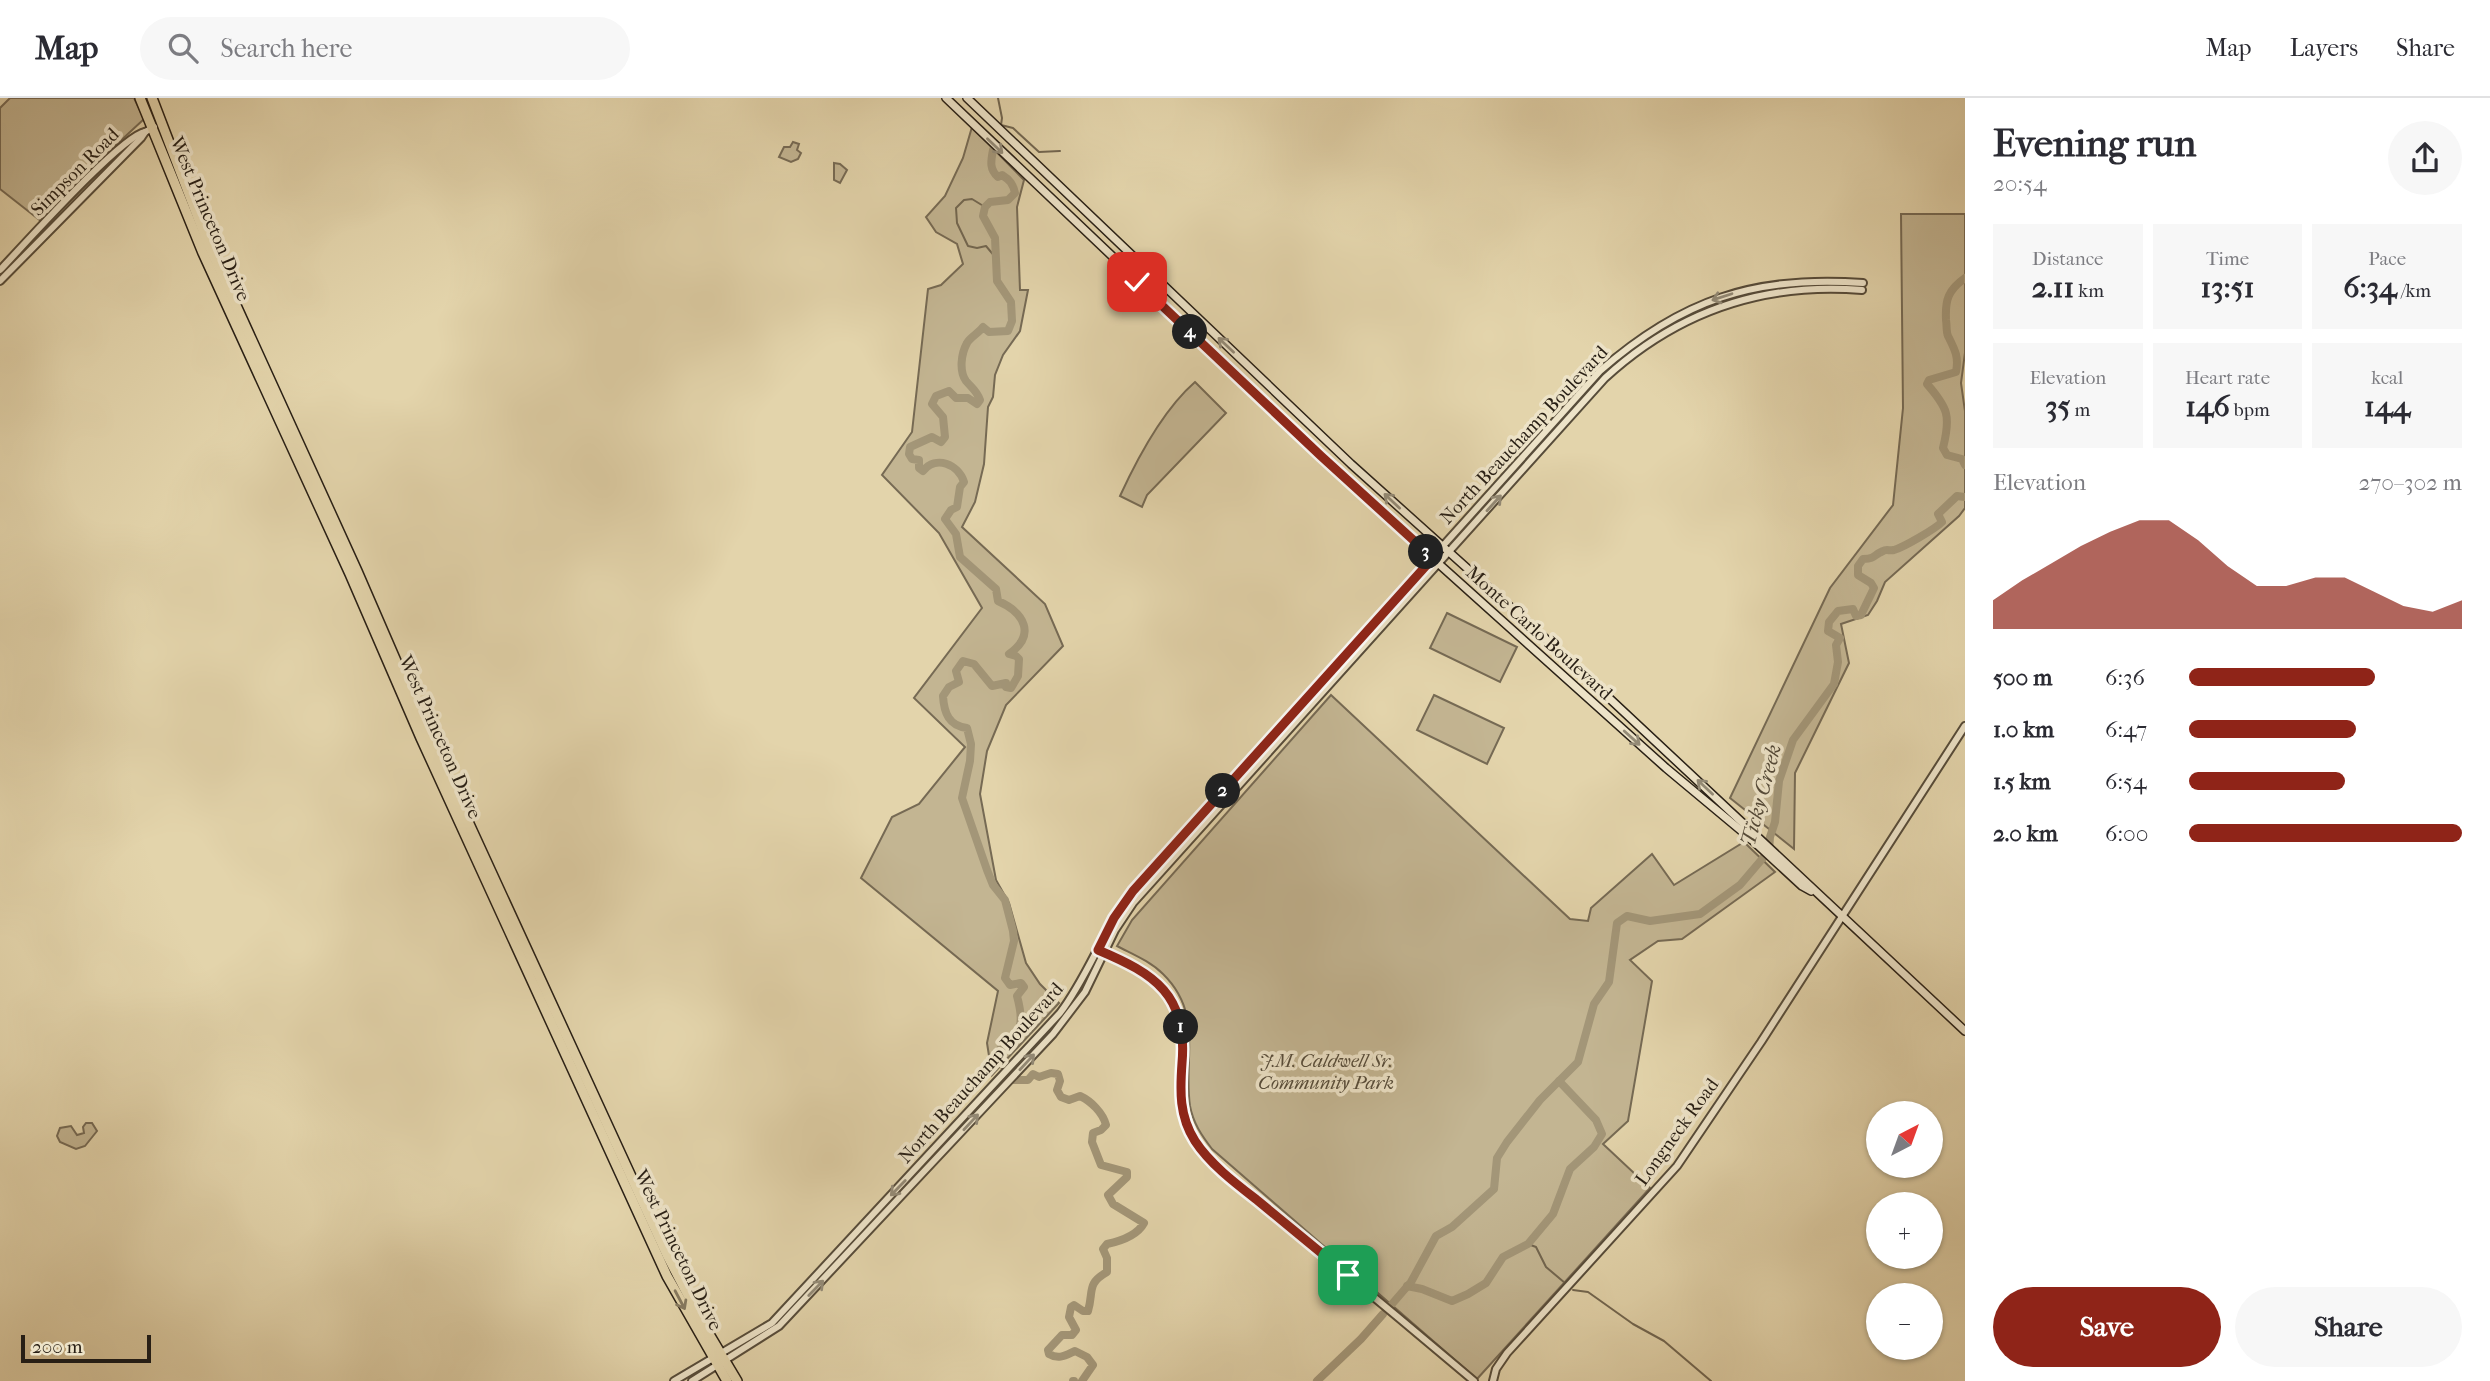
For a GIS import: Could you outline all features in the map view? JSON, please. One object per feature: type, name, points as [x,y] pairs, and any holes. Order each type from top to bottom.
[{"type":"highway","name":"West Princeton Drive","points":[[141,98],[148,130],[350,574],[421,738],[640,1204]]},
{"type":"highway","name":"West Princeton Drive","points":[[152,98],[208,244],[640,1204],[667,1276],[719,1360],[737,1381]]},
{"type":"highway","name":"West Princeton Drive","points":[[719,1360],[727,1381]]},
{"type":"main road","name":"Monte Carlo Boulevard","points":[[946,98],[1321,456],[1666,768],[1752,836]]},
{"type":"main road","name":"Monte Carlo Boulevard","points":[[967,98],[1244,363],[1442,548],[1547,640],[1752,836],[1965,1031]]},
{"type":"street","points":[[0,281],[117,155],[148,130],[163,125]]},
{"type":"street","name":"Simpson Road","points":[[0,270],[117,155]]},
{"type":"street","name":"North Beauchamp Boulevard","points":[[719,1360],[767,1327],[786,1308],[1047,1028],[1077,991],[1101,951],[1139,896],[1449,554],[1593,390],[1648,343],[1696,316],[1762,294],[1862,286],[1816,280],[1758,287],[1718,297],[1664,322],[1618,356],[1587,384],[1133,891],[1114,918],[1101,951],[1079,1002],[1053,1034],[779,1326],[719,1360]]},
{"type":"street","name":"Longneck Road","points":[[1493,1381],[1496,1369],[1507,1353],[1672,1172],[1965,726]]},
{"type":"street","points":[[1101,951],[1147,973],[1163,988],[1175,1008],[1184,1047],[1181,1105],[1189,1129],[1201,1150],[1243,1189],[1474,1381]]},
{"type":"street","points":[[779,1326],[778,1323],[787,1312],[786,1308]]},
{"type":"street","points":[[674,1381],[719,1360]]},
{"type":"street","points":[[692,1381],[719,1360]]},
{"type":"green space","points":[[10,98],[134,98],[144,119],[101,159],[42,222],[0,189],[0,108]]},
{"type":"green space","points":[[972,127],[1024,180],[1017,207],[1020,290],[1028,290],[1020,331],[1003,355],[995,375],[993,397],[988,407],[984,464],[975,502],[962,527],[1045,604],[1063,646],[1006,705],[987,751],[980,794],[996,880],[1009,903],[1026,963],[1040,984],[1059,1003],[992,1075],[987,1043],[998,991],[861,878],[892,817],[919,804],[965,747],[914,698],[982,608],[939,533],[882,475],[912,432],[928,289],[941,285],[963,264],[957,244],[936,232],[926,217],[945,196],[963,158]]},
{"type":"green space","points":[[793,142],[799,144],[797,150],[801,153],[798,159],[791,162],[779,157],[784,147],[790,147]]},
{"type":"green space","points":[[834,163],[847,170],[840,183],[834,180]]},
{"type":"green space","points":[[1901,214],[1965,214],[1965,353],[1961,383],[1965,411],[1965,508],[1885,582],[1868,615],[1841,624],[1849,663],[1795,773],[1794,849],[1730,798],[1830,588],[1893,505],[1903,408]]},
{"type":"green space","points":[[1195,382],[1226,413],[1147,495],[1142,507],[1120,496],[1162,420]]},
{"type":"green space","points":[[1447,613],[1517,647],[1500,682],[1430,648]]},
{"type":"green space","name":"J.M. Caldwell Sr. Community Park","points":[[1331,695],[1570,919],[1588,921],[1591,908],[1652,854],[1674,885],[1744,842],[1775,872],[1682,939],[1658,941],[1630,960],[1652,981],[1628,1121],[1603,1144],[1650,1188],[1477,1379],[1212,1149],[1198,1129],[1190,1106],[1189,1037],[1184,1005],[1176,989],[1158,969],[1117,946],[1132,920]]},
{"type":"green space","points":[[1434,695],[1504,728],[1487,764],[1417,730]]},
{"type":"green space","points":[[86,1123],[92,1123],[97,1131],[85,1146],[76,1149],[60,1142],[57,1136],[60,1128],[71,1126],[77,1135],[84,1133],[83,1127]]},
{"type":"waterway","points":[[998,98],[1001,125],[1013,128],[1039,152],[1060,151]]},
{"type":"waterway","points":[[993,150],[993,171],[998,177],[1002,175],[1009,181],[1015,193],[1008,200],[990,202],[985,207],[983,216],[995,238],[997,281],[1011,302],[1012,321],[1008,331],[989,332],[983,327],[965,347],[962,372],[979,397],[977,404],[968,398],[956,398],[949,391],[936,396],[932,404],[943,417],[945,437],[941,442],[932,437],[910,447],[909,454],[912,459],[919,460],[919,468],[923,471],[934,463],[946,464],[957,470],[964,482],[960,487],[957,507],[951,510],[945,519],[956,534],[960,557],[996,589],[998,601],[1015,612],[1024,625],[1022,639],[1009,654],[1019,659],[1018,676],[1011,688],[1006,687],[1006,683],[992,686],[974,664],[963,661],[956,671],[959,682],[949,687],[943,696],[949,718],[956,725],[967,728],[971,744],[970,761],[962,798],[993,885],[1005,900],[1013,931],[1014,941],[1005,978],[1010,985],[1021,983],[1024,987],[1017,996],[1021,1013],[1020,1026],[1013,1038],[1000,1049],[1000,1060],[1012,1080],[1028,1080],[1033,1074],[1039,1077],[1058,1074],[1060,1081],[1057,1090],[1061,1097],[1069,1100],[1080,1096],[1096,1108],[1106,1125],[1093,1133],[1092,1142],[1101,1165],[1127,1172],[1127,1177],[1108,1195],[1113,1204],[1144,1223],[1133,1235],[1107,1244],[1103,1249],[1107,1258],[1107,1272],[1093,1284],[1088,1311],[1074,1305],[1071,1307],[1069,1317],[1076,1330],[1072,1335],[1062,1335],[1048,1350],[1049,1354],[1056,1357],[1075,1351],[1087,1357],[1093,1365],[1082,1381]]},
{"type":"waterway","points":[[985,207],[972,199],[964,200],[956,208],[957,223],[968,246],[986,246],[996,258]]},
{"type":"waterway","name":"Ticky Creek","points":[[1965,278],[1951,291],[1946,307],[1947,333],[1956,354],[1956,372],[1929,380],[1927,384],[1946,413],[1947,428],[1943,448],[1947,455],[1962,459],[1965,465]]},
{"type":"waterway","name":"Ticky Creek","points":[[1392,1304],[1411,1282],[1436,1236],[1452,1227],[1494,1189],[1497,1158],[1507,1142],[1540,1100],[1578,1062],[1594,1004],[1609,982],[1617,923],[1627,916],[1650,921],[1700,914],[1740,885],[1769,851],[1779,781],[1793,740],[1834,684],[1838,662],[1836,645],[1840,638],[1828,631],[1829,622],[1838,611],[1853,609],[1856,616],[1861,615],[1874,588],[1858,575],[1858,566],[1863,559],[1873,557],[1884,550],[1899,548],[1933,529],[1942,522],[1938,514],[1957,496],[1965,497]]},
{"type":"waterway","points":[[1407,1286],[1452,1301],[1468,1294],[1486,1283],[1503,1257],[1528,1244],[1553,1214],[1570,1169],[1594,1147],[1602,1134],[1596,1120],[1559,1081]]},
{"type":"waterway","points":[[1528,1244],[1536,1247],[1546,1267],[1565,1283]]},
{"type":"waterway","points":[[1573,1290],[1588,1292],[1633,1324],[1664,1341],[1711,1381]]},
{"type":"waterway","name":"Ticky Creek","points":[[1317,1381],[1383,1314]]},
{"type":"route","points":[[1137,282],[1433,558],[1133,891],[1108,928],[1098,950],[1141,969],[1156,980],[1170,998],[1183,1034],[1181,1105],[1184,1119],[1201,1150],[1243,1189],[1348,1275]]}]
